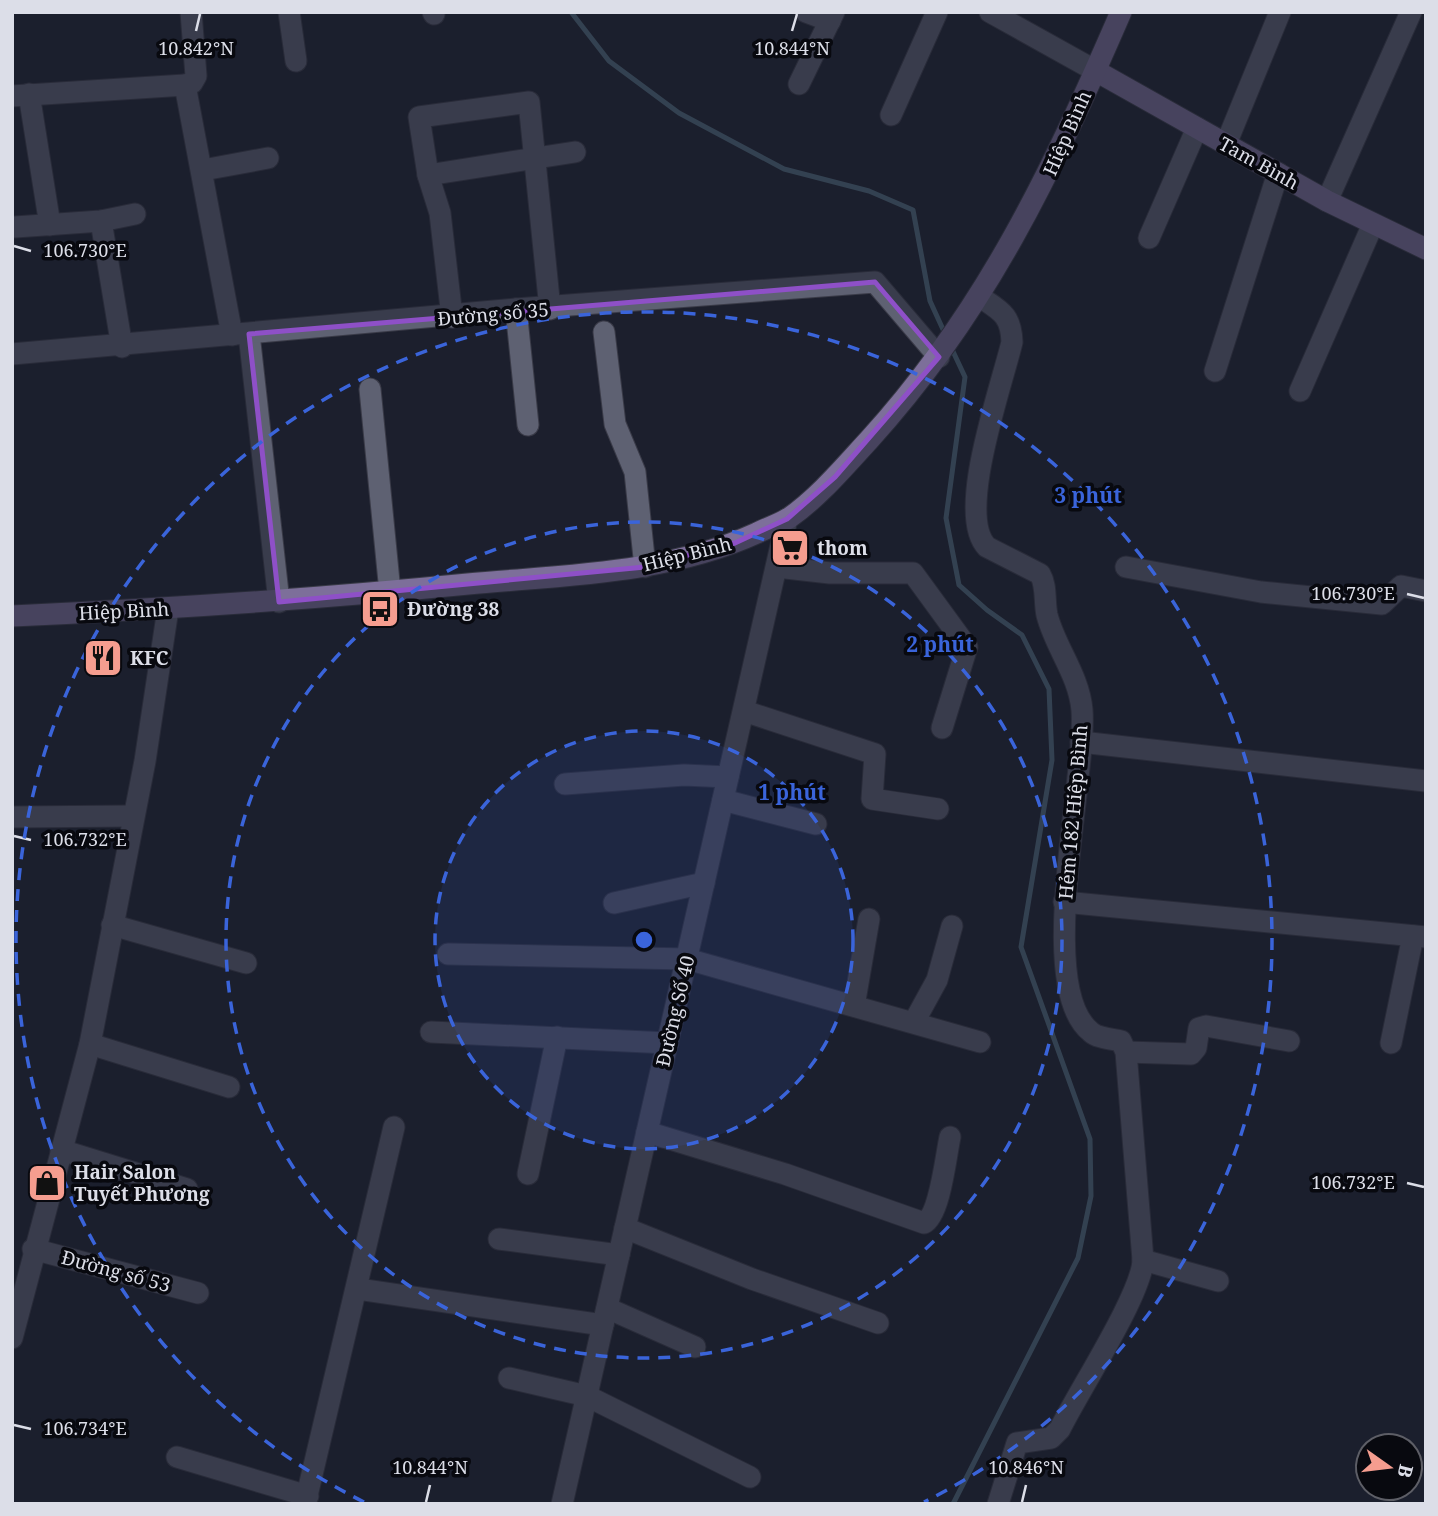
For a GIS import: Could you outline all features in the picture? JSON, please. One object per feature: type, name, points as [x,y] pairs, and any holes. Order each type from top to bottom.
[{"type":"main road","name":"Hiệp Bình","points":[[12,616],[279,602],[645,567],[705,554],[787,519],[835,477],[944,351],[978,300],[1044,184],[1121,12]]},
{"type":"main road","name":"Tam Bình","points":[[1096,71],[1327,201],[1373,224],[1424,243]]},
{"type":"street","points":[[50,225],[21,95],[192,83],[196,76],[191,12]]},
{"type":"street","points":[[289,12],[296,61]]},
{"type":"street","points":[[799,84],[832,17],[806,12]]},
{"type":"street","points":[[891,116],[937,12]]},
{"type":"street","points":[[990,12],[1096,71]]},
{"type":"street","points":[[1226,144],[1280,12]]},
{"type":"street","points":[[1327,201],[1411,12]]},
{"type":"street","points":[[185,85],[240,335],[279,602]]},
{"type":"street","points":[[452,317],[440,213],[428,174],[419,117],[529,102],[550,309]]},
{"type":"street","points":[[1149,237],[1197,128]]},
{"type":"street","points":[[428,174],[575,152]]},
{"type":"street","points":[[203,170],[268,158]]},
{"type":"street","points":[[1215,371],[1278,173]]},
{"type":"street","points":[[15,227],[102,221],[135,214]]},
{"type":"street","points":[[102,221],[122,346]]},
{"type":"street","points":[[1300,391],[1373,224]]},
{"type":"street","name":"Đường số 35","points":[[12,354],[452,317],[516,309],[550,309],[875,282],[944,351]]},
{"type":"street","name":"Hẻm 182 Hiệp Bình","points":[[978,300],[1004,314],[1012,325],[1012,334],[974,494],[975,518],[983,543],[1037,570],[1043,578],[1048,617],[1068,659],[1082,708],[1082,742],[1064,902],[1068,978],[1075,1011],[1091,1033],[1121,1041],[1126,1052]]},
{"type":"street","points":[[516,309],[528,425]]},
{"type":"street","points":[[604,332],[614,424],[635,472],[645,567]]},
{"type":"street","points":[[370,389],[390,592]]},
{"type":"street","name":"Đường Số 40","points":[[562,1504],[787,519]]},
{"type":"street","points":[[776,567],[830,573],[913,573],[967,648],[942,728]]},
{"type":"street","points":[[1126,567],[1261,592],[1382,604],[1401,586],[1426,591]]},
{"type":"street","points":[[12,1338],[33,1249],[90,1044],[133,817],[168,609]]},
{"type":"street","points":[[744,711],[875,754],[872,799],[938,809]]},
{"type":"street","points":[[1082,742],[1426,781]]},
{"type":"street","points":[[565,784],[684,775],[728,777]]},
{"type":"street","points":[[723,800],[816,824]]},
{"type":"street","points":[[12,817],[133,817]]},
{"type":"street","points":[[614,903],[704,883]]},
{"type":"street","points":[[1064,902],[1420,936],[1391,1043]]},
{"type":"street","points":[[854,1006],[869,919]]},
{"type":"street","points":[[111,925],[246,963]]},
{"type":"street","points":[[914,1022],[937,980],[952,926]]},
{"type":"street","points":[[448,954],[687,959],[980,1042]]},
{"type":"street","points":[[998,1504],[1017,1443],[1051,1438],[1060,1429],[1140,1278],[1143,1259],[1126,1052],[1186,1055],[1194,1052],[1199,1028],[1206,1026],[1289,1041]]},
{"type":"street","points":[[431,1032],[668,1043]]},
{"type":"street","points":[[528,1174],[557,1037]]},
{"type":"street","points":[[90,1044],[229,1087]]},
{"type":"street","points":[[177,1457],[306,1500],[358,1289],[375,1198],[394,1127]]},
{"type":"street","points":[[647,1132],[785,1174],[921,1223],[929,1220],[936,1206],[950,1136]]},
{"type":"street","points":[[61,1150],[187,1189]]},
{"type":"street","points":[[625,1228],[752,1279],[878,1323]]},
{"type":"street","points":[[499,1239],[619,1255]]},
{"type":"street","name":"Đường số 53","points":[[33,1249],[198,1293]]},
{"type":"street","points":[[1143,1259],[1218,1281]]},
{"type":"street","points":[[358,1289],[605,1317],[695,1347]]},
{"type":"street","points":[[509,1378],[587,1396],[750,1477]]},
{"type":"highlighted area","points":[[875,282],[939,357],[835,477],[787,519],[735,543],[645,567],[279,602],[249,334]]},
{"type":"waterway","points":[[571,12],[609,61],[679,113],[784,169],[869,191],[913,210],[930,301],[946,336]]},
{"type":"waterway","points":[[950,345],[965,377],[946,518],[959,585],[987,610],[1022,635],[1049,689],[1052,760],[1021,947],[1090,1139],[1091,1196],[1078,1258],[953,1504]]},
{"type":"place","name":"thom","points":[[790,548]]},
{"type":"place","name":"Đường 38","points":[[380,609]]},
{"type":"place","name":"KFC","points":[[103,658]]},
{"type":"place","name":"Hair Salon Tuyết Phương","points":[[47,1183]]}]
